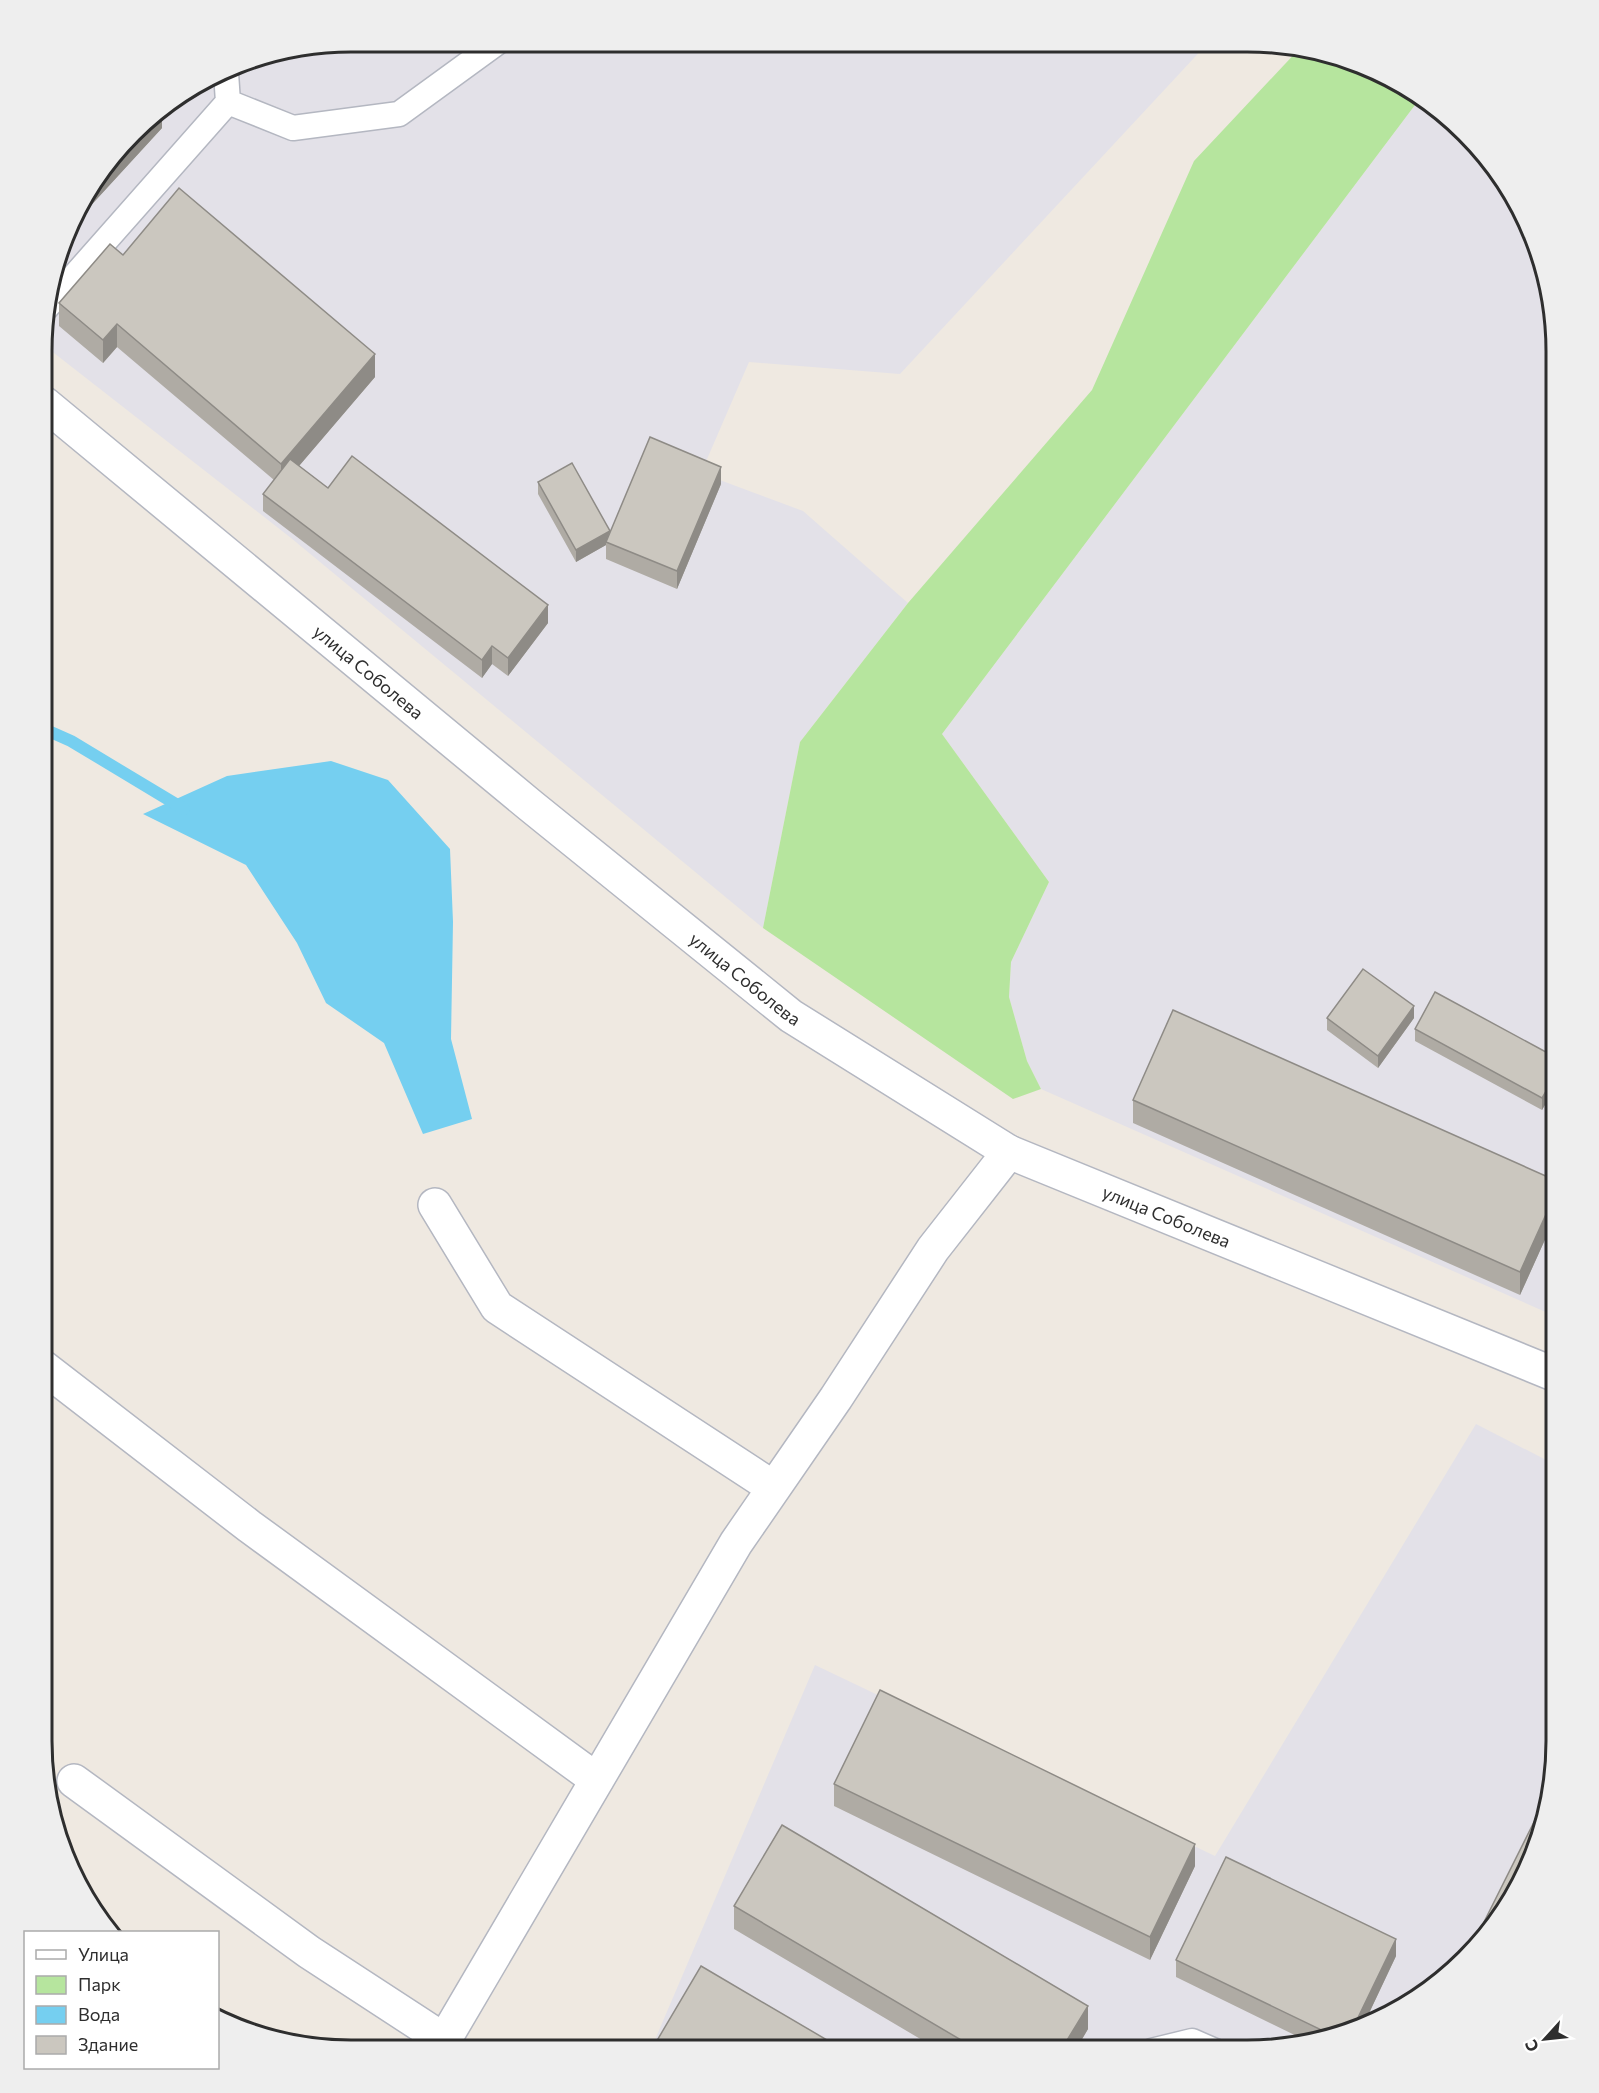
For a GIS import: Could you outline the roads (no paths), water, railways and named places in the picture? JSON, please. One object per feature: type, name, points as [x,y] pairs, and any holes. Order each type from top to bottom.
[{"type":"street","name":"улица Соболева","points":[[52,410],[540,814],[791,1016],[1009,1152],[1546,1371]]},
{"type":"street","points":[[444,2040],[736,1543],[836,1398],[933,1249],[1009,1152]]},
{"type":"street","points":[[435,1205],[497,1307],[774,1488]]},
{"type":"street","points":[[52,1374],[249,1526],[597,1780]]},
{"type":"street","points":[[74,1781],[309,1952],[436,2040]]},
{"type":"lane","points":[[228,102],[292,128],[399,114],[484,52]]},
{"type":"lane","points":[[58,295],[228,102],[226,80]]},
{"type":"water","points":[[331,761],[388,780],[450,849],[453,922],[451,1039],[472,1119],[423,1134],[384,1043],[326,1003],[297,943],[246,865],[143,814],[227,776]]},
{"type":"waterway","points":[[52,733],[71,741],[184,809]]}]
